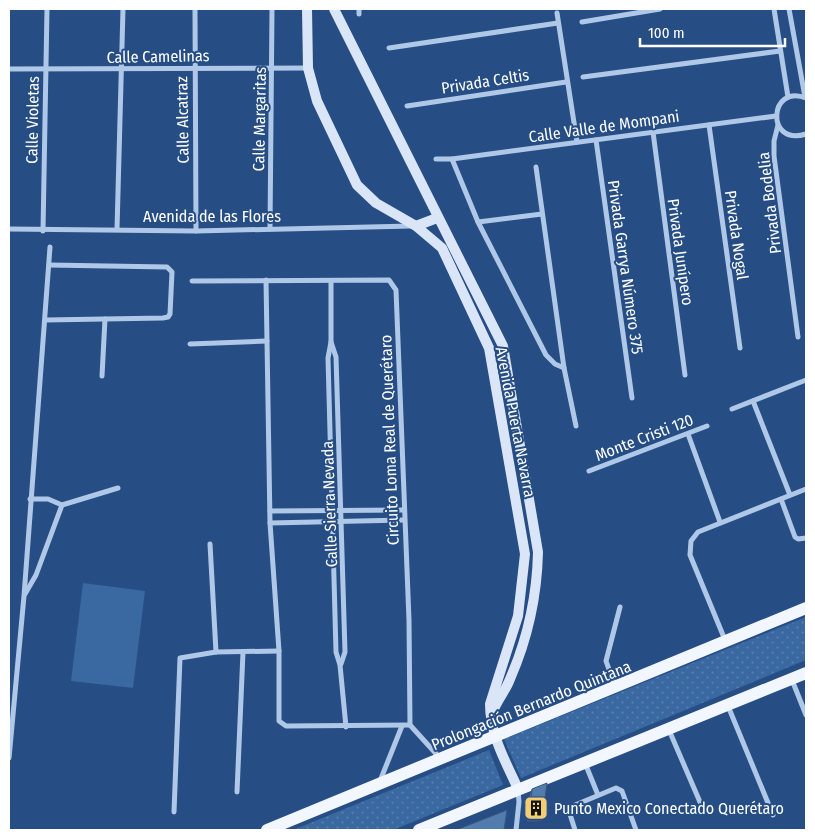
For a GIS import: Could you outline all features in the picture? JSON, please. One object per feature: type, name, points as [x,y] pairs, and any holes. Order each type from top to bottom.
[{"type":"main road","name":"Prolongación Bernardo Quintana","points":[[267,830],[806,608]]},
{"type":"main road","points":[[419,830],[670,730],[806,673]]},
{"type":"street","name":"Calle Violetas","points":[[43,231],[47,9]]},
{"type":"street","points":[[117,229],[123,9]]},
{"type":"street","name":"Calle Alcatraz","points":[[195,9],[196,231]]},
{"type":"street","name":"Calle Margaritas","points":[[270,229],[273,68],[272,9]]},
{"type":"street","name":"Avenida Puerta Navarra","points":[[307,9],[308,68],[317,102],[357,185],[376,203],[416,226],[442,248],[489,348],[525,554],[518,616],[490,704],[490,720],[495,737],[518,789]]},
{"type":"street","name":"Avenida Puerta Navarra","points":[[334,9],[437,218],[503,346],[538,552],[537,587],[531,619],[510,680],[498,700],[490,720]]},
{"type":"street","points":[[582,22],[660,9]]},
{"type":"street","points":[[774,9],[788,97]]},
{"type":"street","points":[[789,9],[805,98],[788,97],[782,102],[776,116],[778,125],[790,136],[806,134]]},
{"type":"street","points":[[557,13],[566,82],[577,142]]},
{"type":"street","points":[[389,48],[558,23]]},
{"type":"street","points":[[583,77],[780,51]]},
{"type":"street","name":"Calle Camelinas","points":[[9,70],[194,67],[308,68]]},
{"type":"street","name":"Privada Celtis","points":[[407,106],[566,82]]},
{"type":"street","name":"Calle Valle de Mompani","points":[[436,159],[452,159],[776,116]]},
{"type":"street","name":"Privada Nogal","points":[[709,125],[740,348]]},
{"type":"street","name":"Privada Bodelia","points":[[778,125],[774,141],[774,156],[798,337]]},
{"type":"street","name":"Privada Junípero","points":[[653,132],[686,375]]},
{"type":"street","name":"Privada Garrya Número 375","points":[[596,140],[632,398]]},
{"type":"street","points":[[452,159],[478,222],[546,355],[555,364],[564,368]]},
{"type":"street","points":[[536,167],[564,368],[576,426]]},
{"type":"street","points":[[478,222],[542,214]]},
{"type":"street","points":[[416,226],[437,218]]},
{"type":"street","name":"Avenida de las Flores","points":[[9,230],[117,229],[196,231],[416,226]]},
{"type":"street","points":[[9,758],[24,596],[50,247]]},
{"type":"street","points":[[46,320],[168,317],[171,269],[167,267],[49,265]]},
{"type":"street","points":[[266,280],[270,524],[278,651],[279,721],[281,724],[346,727],[410,725],[441,759]]},
{"type":"street","name":"Circuito Loma Real de Querétaro","points":[[192,281],[389,280],[396,290],[408,603],[410,725]]},
{"type":"street","name":"Calle Sierra Nevada","points":[[331,281],[331,342],[328,358],[336,652],[340,665],[346,727]]},
{"type":"street","points":[[102,376],[106,320]]},
{"type":"street","points":[[190,344],[267,341]]},
{"type":"street","name":"Calle Sierra Nevada","points":[[331,342],[336,357],[342,522],[345,652],[340,665]]},
{"type":"street","points":[[732,409],[806,380]]},
{"type":"street","points":[[752,401],[790,495]]},
{"type":"street","name":"Monte Cristi 120","points":[[590,471],[708,426]]},
{"type":"street","points":[[688,434],[720,522]]},
{"type":"street","points":[[511,472],[524,470]]},
{"type":"street","points":[[30,499],[48,499],[62,504],[118,488]]},
{"type":"street","points":[[726,642],[690,555],[691,541],[698,532],[720,522],[806,489]]},
{"type":"street","points":[[781,499],[796,537],[798,539],[806,538]]},
{"type":"street","points":[[24,596],[36,575],[62,504]]},
{"type":"street","points":[[270,511],[403,510]]},
{"type":"street","points":[[270,524],[404,520]]},
{"type":"street","points":[[210,544],[216,652]]},
{"type":"street","points":[[616,687],[606,661],[620,607]]},
{"type":"street","points":[[174,812],[180,658],[216,652],[278,651]]},
{"type":"street","points":[[237,792],[243,652]]},
{"type":"street","points":[[792,680],[806,715]]},
{"type":"street","points":[[728,706],[773,815]]},
{"type":"street","points":[[379,784],[402,726]]},
{"type":"street","points":[[670,730],[703,809]]},
{"type":"street","points":[[585,763],[598,795]]},
{"type":"street","points":[[575,830],[568,808],[620,788],[636,830]]},
{"type":"street","points":[[516,830],[519,802],[518,789]]},
{"type":"shaded area","points":[[83,583],[145,591],[133,688],[71,681]]},
{"type":"shaded area","points":[[806,617],[806,660],[521,778],[504,739]]},
{"type":"shaded area","points":[[489,750],[503,785],[393,830],[293,830]]},
{"type":"building","name":"Punto Mexico Conectado Querétaro","points":[[547,783],[543,814],[530,815],[532,789]]},
{"type":"building","points":[[507,810],[504,830],[456,830]]},
{"type":"place","name":"Punto Mexico Conectado Querétaro","points":[[536,808]]}]
